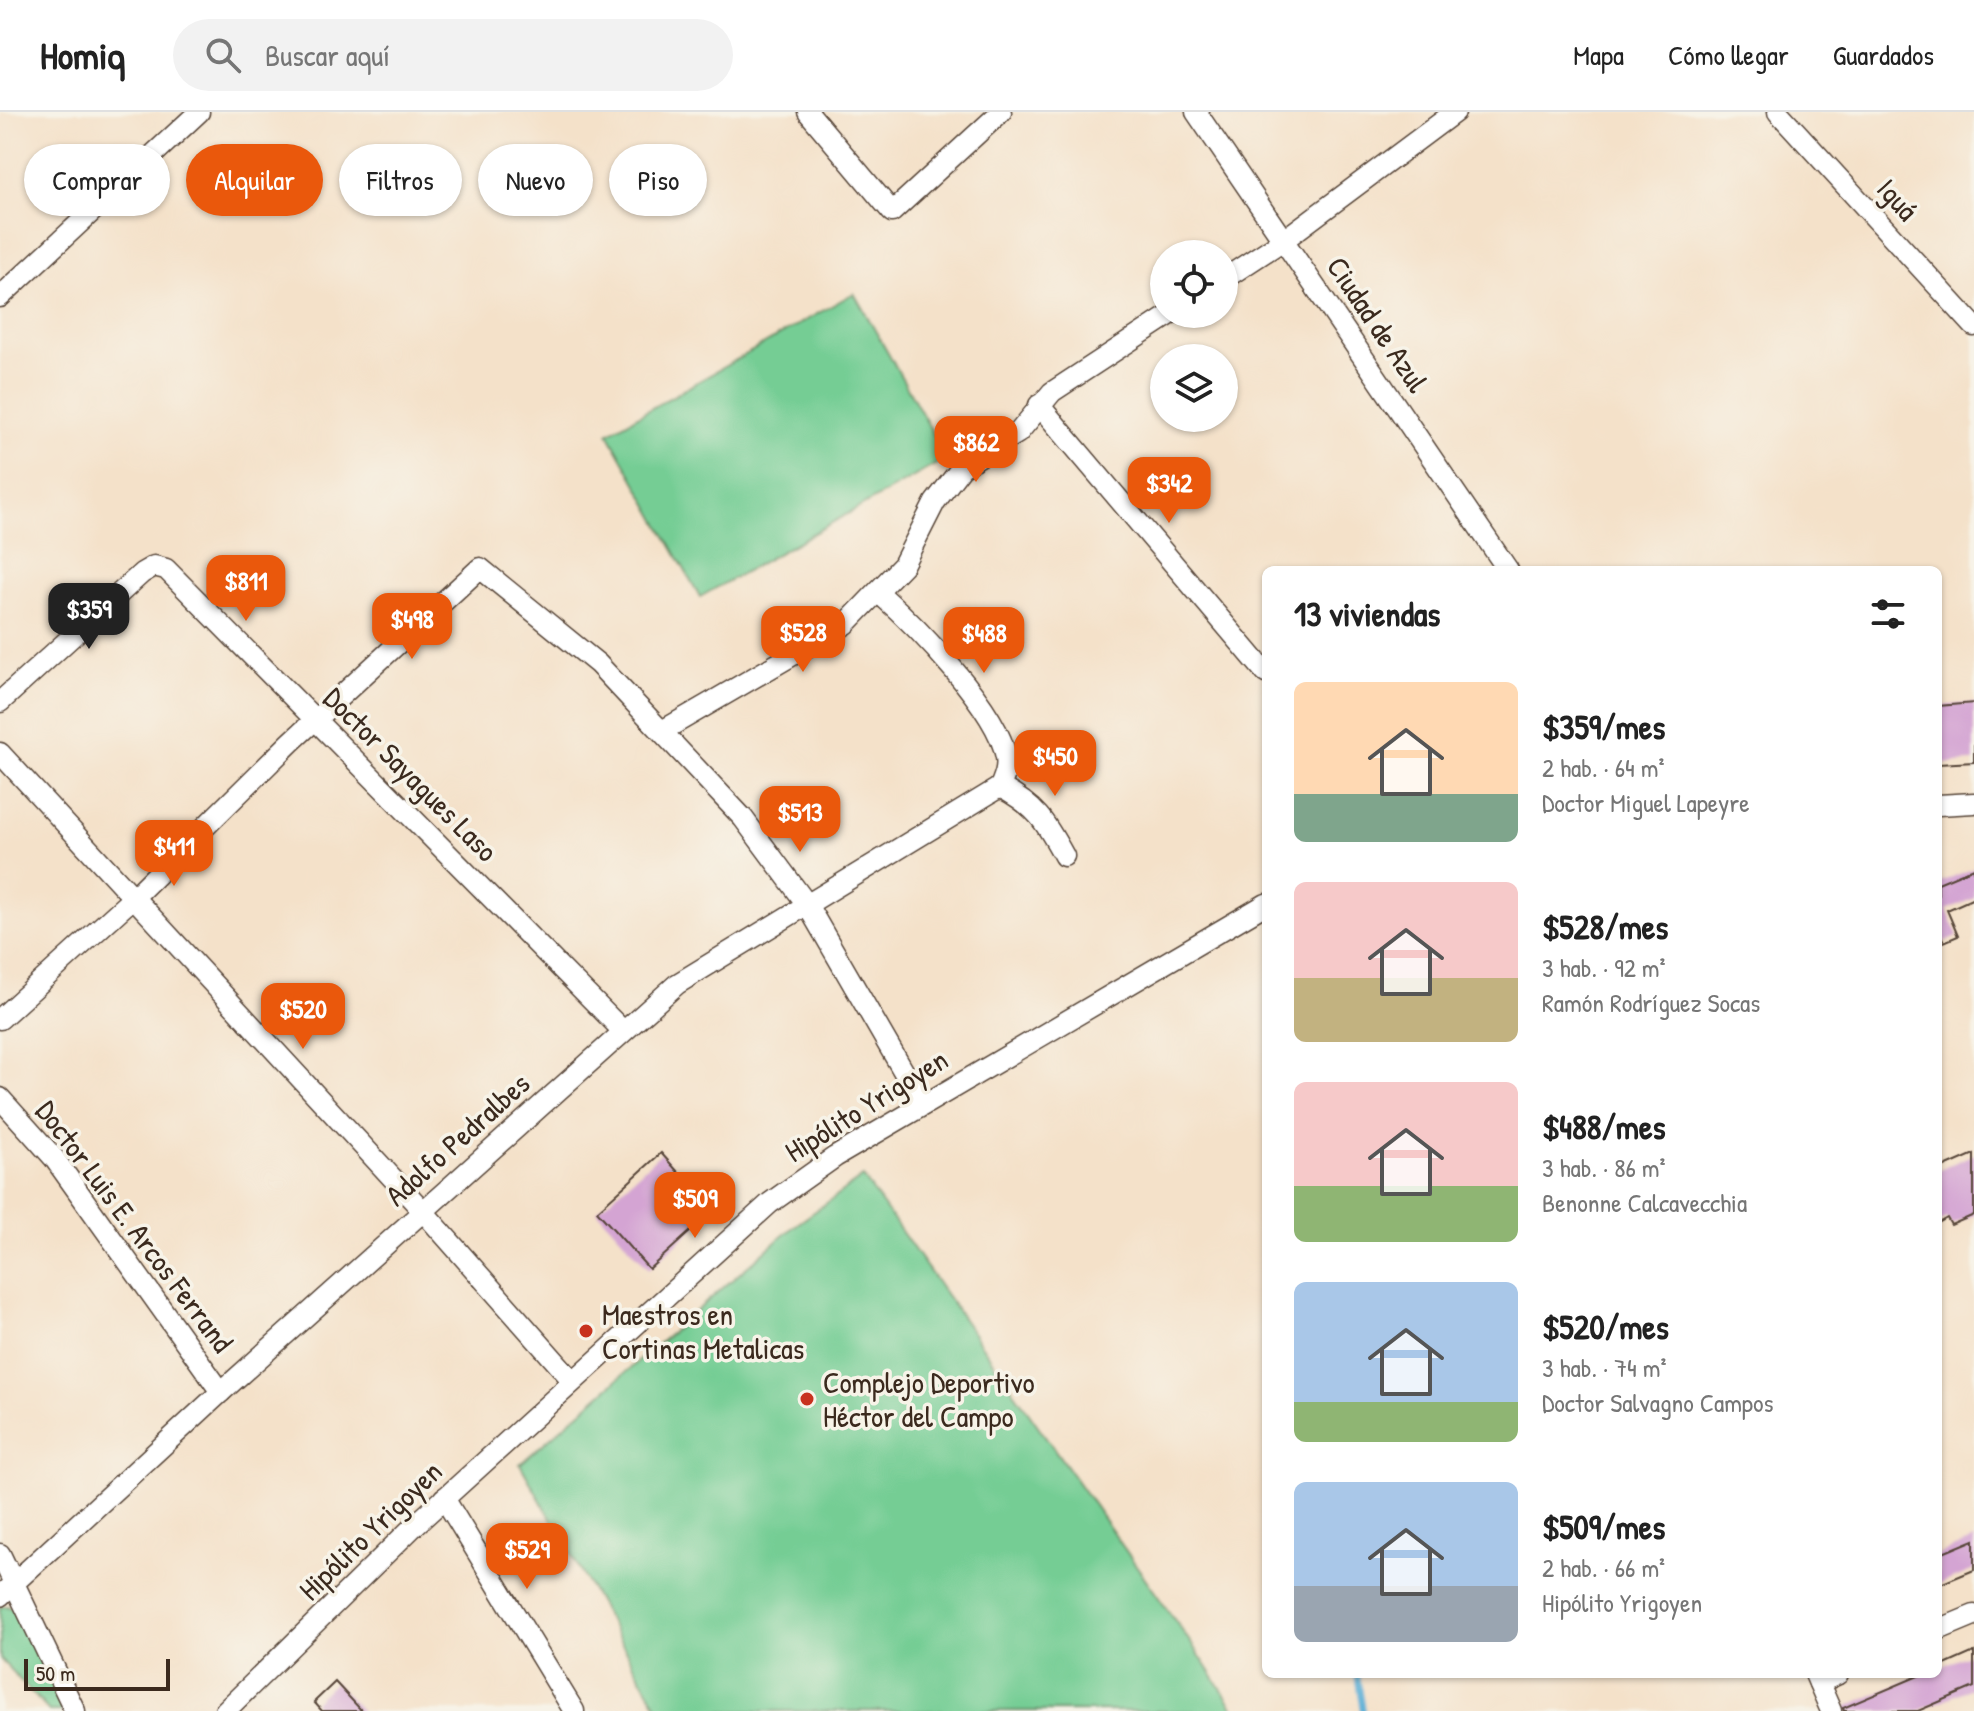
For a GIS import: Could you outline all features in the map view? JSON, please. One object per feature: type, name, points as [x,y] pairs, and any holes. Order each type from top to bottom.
[{"type":"street","points":[[0,297],[199,112]]},
{"type":"street","points":[[808,112],[892,212],[1001,112]]},
{"type":"street","name":"Ciudad de Azul","points":[[1196,112],[1505,566]]},
{"type":"street","points":[[1238,270],[1285,239],[1455,112]]},
{"type":"street","name":"Iguá","points":[[1778,112],[1974,326]]},
{"type":"street","points":[[662,731],[846,624],[903,565],[947,483],[979,453],[1018,433],[1052,392],[1150,328]]},
{"type":"street","points":[[1039,405],[1262,668]]},
{"type":"street","name":"Doctor Sayagues Laso","points":[[0,702],[142,573],[154,566],[166,569],[622,1030]]},
{"type":"street","points":[[0,1019],[133,898],[315,721],[480,568],[598,664],[743,818],[806,903],[923,1105]]},
{"type":"street","points":[[879,593],[928,640],[977,702],[1006,758],[1000,787],[1028,802],[1042,818],[1064,856]]},
{"type":"street","points":[[0,753],[422,1210],[572,1380]]},
{"type":"street","name":"Adolfo Pedralbes","points":[[7,1590],[622,1030],[704,965],[1000,787]]},
{"type":"street","points":[[1942,805],[1974,803]]},
{"type":"street","name":"Hipólito Yrigoyen","points":[[225,1711],[444,1498],[770,1203],[835,1157],[1262,906]]},
{"type":"street","name":"Doctor Luis E. Arcos Ferrand","points":[[0,1098],[54,1158],[221,1392]]},
{"type":"street","points":[[444,1498],[574,1711]]},
{"type":"street","points":[[0,1554],[7,1590],[75,1711]]},
{"type":"street","points":[[1942,1628],[1974,1615]]},
{"type":"street","points":[[1824,1678],[1831,1711]]},
{"type":"green space","points":[[854,293],[947,458],[700,597],[608,433]]},
{"type":"green space","name":"Complejo Deportivo Héctor del Campo","points":[[863,1177],[1236,1711],[660,1711],[520,1464],[793,1227]]},
{"type":"green space","points":[[7,1606],[19,1611],[65,1711],[49,1711],[0,1659],[0,1607]]},
{"type":"building","points":[[1974,703],[1974,762],[1942,764],[1942,706]]},
{"type":"building","points":[[1974,868],[1974,898],[1947,910],[1958,936],[1944,942],[1942,938],[1942,881]]},
{"type":"building","points":[[661,1153],[713,1211],[649,1269],[597,1211]]},
{"type":"building","points":[[1974,1154],[1974,1215],[1951,1225],[1947,1218],[1942,1221],[1942,1168]]},
{"type":"building","points":[[1974,1540],[1974,1570],[1942,1583],[1942,1553]]},
{"type":"building","points":[[1974,1652],[1974,1687],[1918,1711],[1844,1711],[1843,1708],[1914,1678],[1942,1678],[1942,1666]]},
{"type":"building","points":[[335,1682],[362,1711],[322,1711],[314,1702]]},
{"type":"waterway","points":[[1358,1678],[1363,1711]]},
{"type":"place","name":"Maestros en Cortinas Metalicas","points":[[586,1331]]},
{"type":"place","name":"Complejo Deportivo Héctor del Campo","points":[[807,1399]]}]
